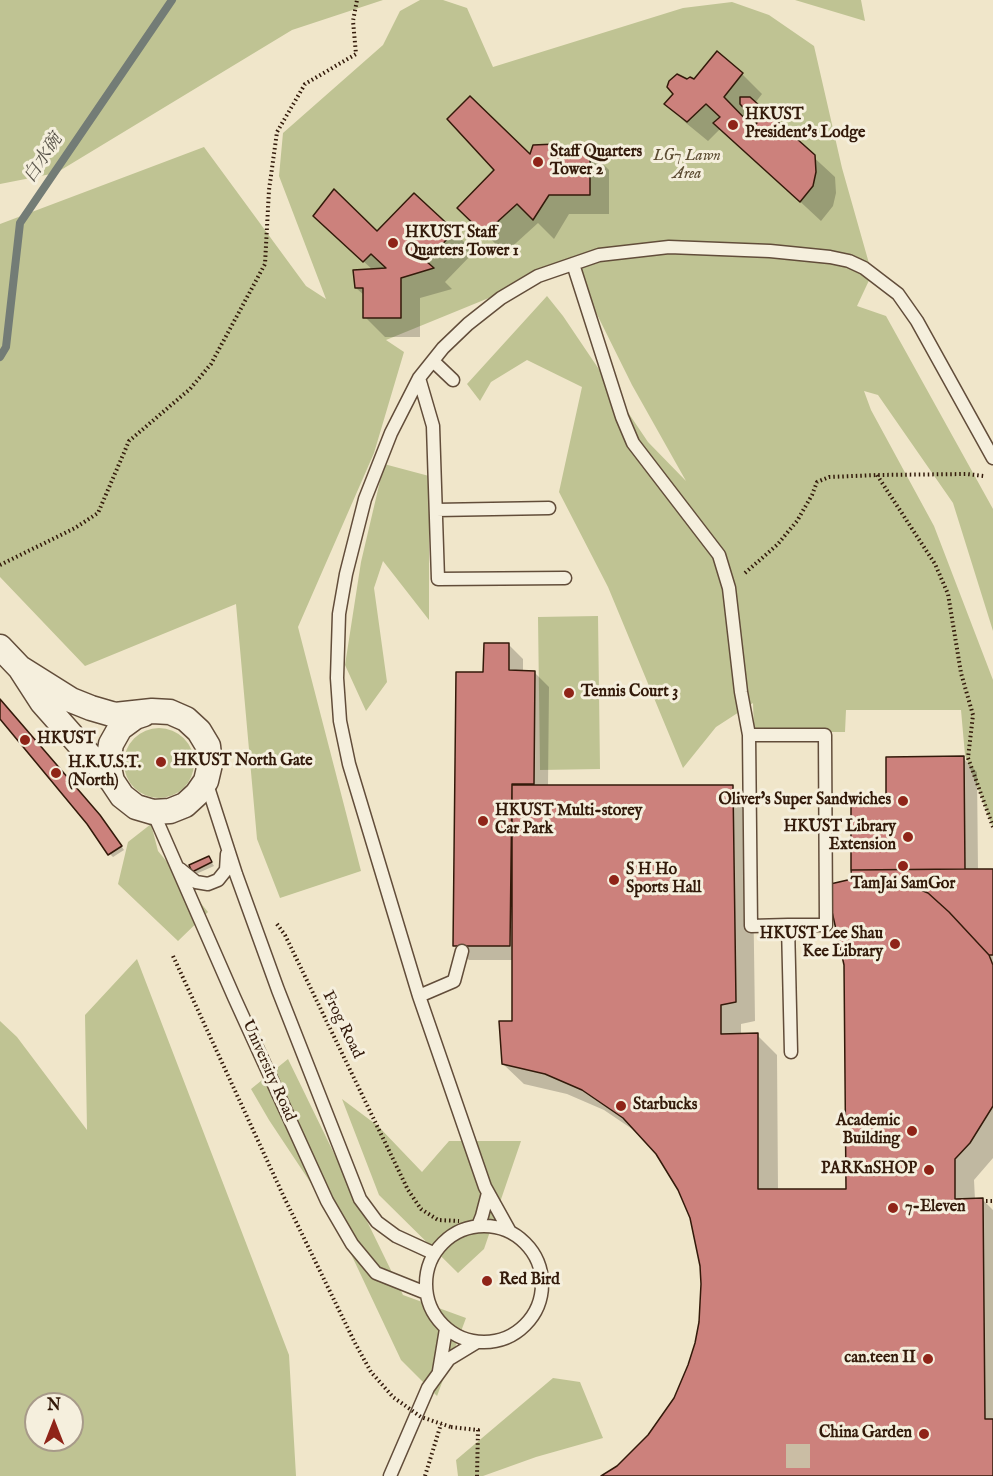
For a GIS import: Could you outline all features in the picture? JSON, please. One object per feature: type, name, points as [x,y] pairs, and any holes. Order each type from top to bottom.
[{"type":"street","points":[[0,647],[20,668],[42,702],[112,781],[122,796],[136,807],[153,812],[170,811],[185,805],[206,781],[210,764],[208,746],[199,730],[186,719],[170,712],[152,711],[115,715],[91,708],[71,700],[20,668]]},
{"type":"street","points":[[112,781],[108,763],[111,744],[120,728],[135,717],[152,711]]},
{"type":"lane","points":[[510,1232],[488,1193],[419,996],[349,764],[340,721],[337,678],[339,614],[346,574],[365,499],[391,433],[419,378],[468,324],[501,298],[538,276],[599,255],[669,247],[803,254],[849,261],[864,268],[898,294],[917,321],[993,458]]},
{"type":"lane","points":[[573,264],[622,417],[633,443],[719,555],[729,588],[741,692],[749,735],[751,926],[826,925],[825,735],[749,735]]},
{"type":"lane","points":[[433,361],[453,380]]},
{"type":"lane","points":[[419,378],[433,426],[438,579],[565,578]]},
{"type":"lane","points":[[436,510],[549,508]]},
{"type":"lane","points":[[206,781],[228,850],[279,990],[360,1198],[377,1222],[396,1236],[433,1253]]},
{"type":"lane","name":"University Road","points":[[153,812],[234,997],[332,1210],[352,1244],[376,1273],[426,1293]]},
{"type":"lane","points":[[177,866],[196,882],[208,884],[218,880],[226,870],[228,850]]},
{"type":"lane","points":[[788,925],[791,1052]]},
{"type":"lane","points":[[419,996],[454,981],[462,951]]},
{"type":"lane","points":[[478,1226],[488,1193]]},
{"type":"lane","points":[[478,1226],[494,1226],[510,1232],[526,1244],[538,1261],[542,1281],[540,1300],[531,1318],[516,1333],[497,1341],[477,1342],[460,1337],[446,1329],[430,1307],[426,1293],[426,1272],[433,1253],[445,1240],[460,1230],[478,1226]]},
{"type":"lane","points":[[439,1372],[446,1329]]},
{"type":"lane","points":[[390,1476],[428,1388],[449,1359],[477,1342]]},
{"type":"path","points":[[0,565],[75,528],[98,513],[129,441],[189,389],[211,364],[265,264],[269,190],[277,132],[305,84],[356,54],[353,21],[357,0]]},
{"type":"path","points":[[729,588],[777,544],[797,521],[817,482],[829,477],[877,475],[967,474],[993,477]]},
{"type":"path","points":[[877,475],[935,564],[948,594],[962,673],[973,715],[968,758],[993,827]]},
{"type":"path","name":"Frog Road","points":[[270,916],[285,935],[408,1190],[421,1209],[438,1220],[458,1222],[464,1217]]},
{"type":"path","points":[[173,956],[283,1196],[371,1372],[393,1397],[421,1417],[451,1428],[478,1430],[477,1476]]},
{"type":"path","points":[[986,1201],[993,1201]]},
{"type":"path","points":[[426,1476],[441,1424]]},
{"type":"green space","points":[[0,0],[383,0],[292,30],[56,173],[0,184]]},
{"type":"green space","name":"LG7 Lawn Area","points":[[420,0],[443,0],[467,8],[493,67],[683,8],[732,2],[769,15],[814,46],[842,168],[872,274],[857,306],[886,316],[993,509],[993,631],[953,503],[878,395],[864,391],[871,410],[934,526],[993,680],[993,828],[965,755],[961,710],[846,710],[845,732],[754,732],[753,703],[716,727],[683,768],[608,587],[559,492],[582,387],[527,360],[491,382],[480,401],[467,384],[547,296],[648,442],[686,481],[632,385],[572,264],[386,340],[404,352],[374,453],[298,627],[361,871],[280,898],[257,839],[236,604],[85,666],[0,577],[0,224],[204,147],[306,286],[326,299],[279,176],[283,133],[383,45],[400,11]]},
{"type":"green space","points":[[795,0],[861,0],[865,21]]},
{"type":"green space","points":[[384,464],[429,476],[429,620],[383,561],[374,588],[387,682],[366,711],[345,665],[361,562]]},
{"type":"green space","name":"Tennis Court 3","points":[[598,616],[600,769],[540,770],[538,617]]},
{"type":"green space","points":[[159,728],[172,731],[184,738],[191,750],[194,763],[191,776],[184,788],[172,795],[159,798],[146,795],[134,788],[127,776],[124,763],[127,750],[134,738],[146,731]]},
{"type":"green space","points":[[151,824],[158,851],[208,912],[178,941],[118,884],[128,842]]},
{"type":"green space","points":[[137,959],[289,1355],[296,1476],[0,1476],[0,1021],[17,1037],[87,1130],[85,1015]]},
{"type":"green space","points":[[288,1059],[403,1295],[466,1318],[437,1396],[401,1360],[334,1218],[251,1089]]},
{"type":"green space","points":[[342,1099],[378,1126],[422,1172],[449,1141],[521,1141],[484,1249],[458,1273],[379,1195]]},
{"type":"green space","points":[[553,1378],[580,1382],[603,1438],[536,1457],[483,1476],[458,1476],[456,1460]]},
{"type":"building","name":"HKUST President's Lodge","points":[[717,51],[743,73],[724,97],[753,127],[757,123],[740,104],[740,97],[750,97],[815,155],[816,172],[813,186],[800,202],[713,123],[720,117],[706,104],[687,122],[664,104],[673,94],[667,87],[669,81],[677,74],[687,79],[690,77],[694,79]]},
{"type":"building","name":"Staff Quarters Tower 2","points":[[470,96],[530,154],[533,145],[556,144],[557,150],[590,149],[590,195],[549,195],[533,220],[517,204],[484,234],[457,208],[494,170],[447,119]]},
{"type":"building","name":"HKUST Staff Quarters Tower 1","points":[[334,189],[377,231],[414,193],[455,231],[426,261],[434,268],[401,278],[401,318],[363,318],[363,288],[355,288],[353,270],[386,268],[371,254],[363,262],[313,216]]},
{"type":"building","name":"HKUST Multi-storey Car Park","points":[[484,643],[509,643],[509,670],[535,671],[534,784],[512,784],[510,946],[453,946],[456,672],[483,672]]},
{"type":"building","points":[[0,699],[100,815],[122,846],[108,855],[87,824],[0,719]]},
{"type":"building","name":"HKUST Library Extension","points":[[964,756],[965,869],[851,870],[851,805],[886,805],[886,757]]},
{"type":"building","name":"Academic Building","points":[[512,785],[733,785],[736,1002],[721,1005],[721,1034],[758,1033],[758,1189],[846,1189],[844,965],[826,885],[852,879],[877,879],[901,882],[928,893],[989,955],[993,965],[993,1106],[970,1143],[955,1159],[955,1199],[983,1198],[985,1419],[993,1419],[993,1476],[601,1476],[617,1466],[648,1435],[674,1398],[695,1343],[699,1322],[700,1266],[690,1218],[678,1190],[656,1154],[623,1118],[582,1090],[545,1074],[502,1064],[499,1021],[512,1021]]},
{"type":"building","points":[[209,856],[212,862],[192,872],[189,865]]},
{"type":"building","points":[[993,869],[993,955],[989,955],[928,893],[901,882],[852,879],[851,870]]},
{"type":"waterway","name":"白水碗","points":[[0,357],[6,347],[20,223],[172,0]]},
{"type":"tunnel","points":[[798,1444],[798,1476]]},
{"type":"place","name":"HKUST President's Lodge","points":[[733,125]]},
{"type":"place","name":"Staff Quarters Tower 2","points":[[538,162]]},
{"type":"place","name":"HKUST Staff Quarters Tower 1","points":[[393,243]]},
{"type":"place","name":"Tennis Court 3","points":[[569,693]]},
{"type":"place","name":"HKUST","points":[[25,740]]},
{"type":"place","name":"HKUST North Gate","points":[[161,762]]},
{"type":"place","name":"H.K.U.S.T. (North)","points":[[56,773]]},
{"type":"place","name":"Oliver's Super Sandwiches","points":[[903,801]]},
{"type":"place","name":"HKUST Multi-storey Car Park","points":[[483,821]]},
{"type":"place","name":"HKUST Library Extension","points":[[908,837]]},
{"type":"place","name":"TamJai SamGor","points":[[903,866]]},
{"type":"place","name":"S H Ho Sports Hall","points":[[614,880]]},
{"type":"place","name":"HKUST Lee Shau Kee Library","points":[[895,944]]},
{"type":"place","name":"Starbucks","points":[[621,1106]]},
{"type":"place","name":"Academic Building","points":[[912,1131]]},
{"type":"place","name":"PARKnSHOP","points":[[929,1170]]},
{"type":"place","name":"7-Eleven","points":[[893,1208]]},
{"type":"place","name":"Red Bird","points":[[487,1281]]},
{"type":"place","name":"can.teen II","points":[[928,1359]]},
{"type":"place","name":"China Garden","points":[[924,1434]]}]
